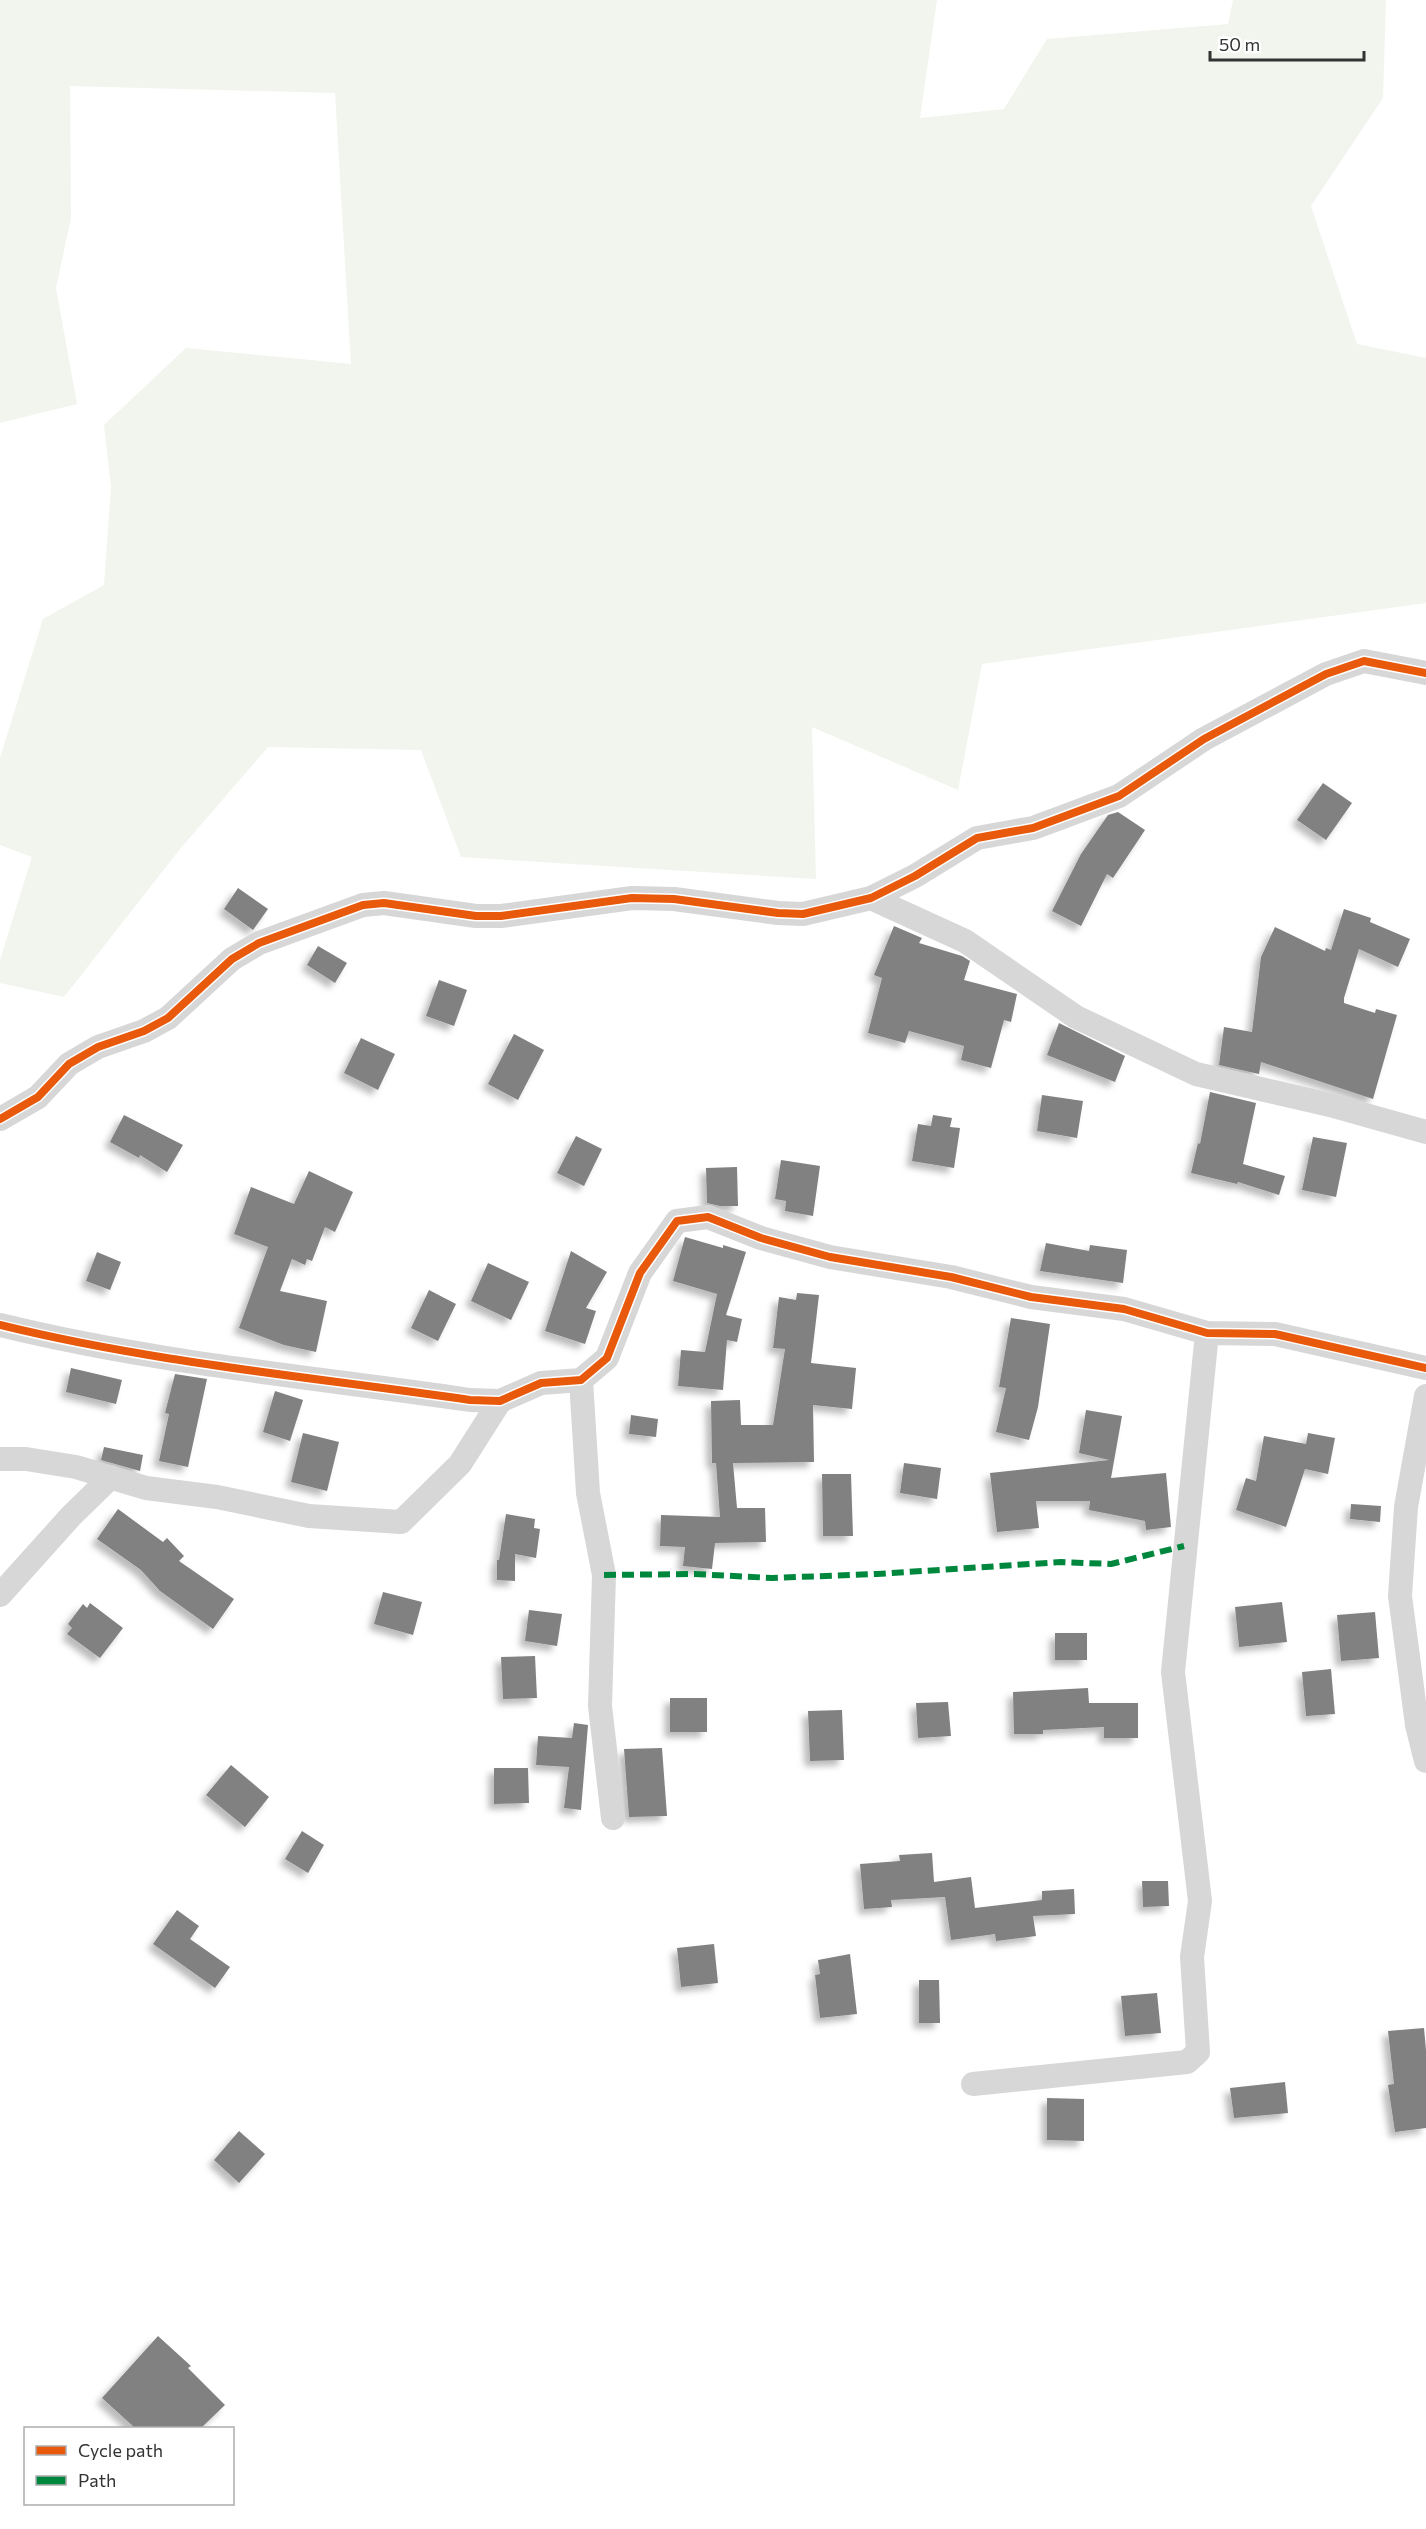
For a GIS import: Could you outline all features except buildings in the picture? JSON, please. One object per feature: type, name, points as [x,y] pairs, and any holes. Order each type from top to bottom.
[{"type":"street","points":[[0,1119],[38,1097],[69,1064],[98,1047],[144,1031],[168,1018],[232,959],[258,943],[363,905],[384,903],[476,916],[501,916],[632,898],[674,899],[778,913],[803,914],[871,898],[915,876],[977,838],[1033,828],[1119,796],[1204,739],[1326,674],[1364,661],[1426,673]]},
{"type":"street","points":[[871,898],[965,941],[1076,1017],[1196,1074],[1330,1105],[1426,1132]]},
{"type":"street","points":[[0,1326],[78,1344],[178,1360],[470,1400],[500,1401],[541,1383],[581,1380],[607,1358],[640,1273],[664,1238],[677,1221],[708,1217],[760,1238],[830,1257],[951,1277],[1030,1298],[1124,1309],[1207,1333],[1275,1334],[1426,1368]]},
{"type":"street","points":[[973,2085],[1187,2062],[1198,2052],[1192,1958],[1200,1901],[1173,1672],[1207,1333]]},
{"type":"street","points":[[581,1380],[588,1493],[604,1575],[600,1706],[612,1818]]},
{"type":"street","points":[[1426,1396],[1406,1507],[1400,1596],[1417,1725],[1426,1761]]},
{"type":"street","points":[[0,1459],[26,1459],[76,1467],[146,1488],[217,1497],[309,1516],[400,1522],[459,1464],[500,1401]]},
{"type":"street","points":[[0,1595],[71,1516],[111,1478]]},
{"type":"shaded area","points":[[0,0],[937,0],[920,118],[1004,109],[1047,39],[1228,24],[1233,0],[1386,0],[1383,98],[1311,206],[1357,344],[1426,358],[1426,603],[982,664],[958,790],[812,727],[816,879],[461,857],[421,750],[268,747],[180,849],[64,997],[0,983],[0,960],[32,857],[0,845],[0,758],[43,619],[104,585],[111,487],[104,425],[186,348],[351,364],[335,93],[70,86],[71,218],[56,288],[77,404],[0,423]]},
{"type":"marked path","points":[[604,1575],[695,1574],[772,1578],[877,1574],[1061,1562],[1111,1564],[1184,1546]]},
{"type":"cycle path","points":[[0,1119],[38,1097],[69,1064],[98,1047],[144,1031],[168,1018],[232,959],[259,943],[363,905],[384,903],[476,916],[501,916],[632,898],[674,899],[778,913],[803,914],[871,898],[915,876],[977,838],[1033,828],[1119,796],[1204,739],[1326,674],[1364,661],[1426,673]]},
{"type":"cycle path","points":[[0,1325],[116,1350],[234,1368],[470,1400],[500,1401],[541,1383],[581,1380],[607,1358],[640,1273],[677,1221],[708,1217],[761,1238],[830,1257],[951,1277],[1031,1297],[1124,1309],[1207,1333],[1275,1334],[1426,1368]]}]
